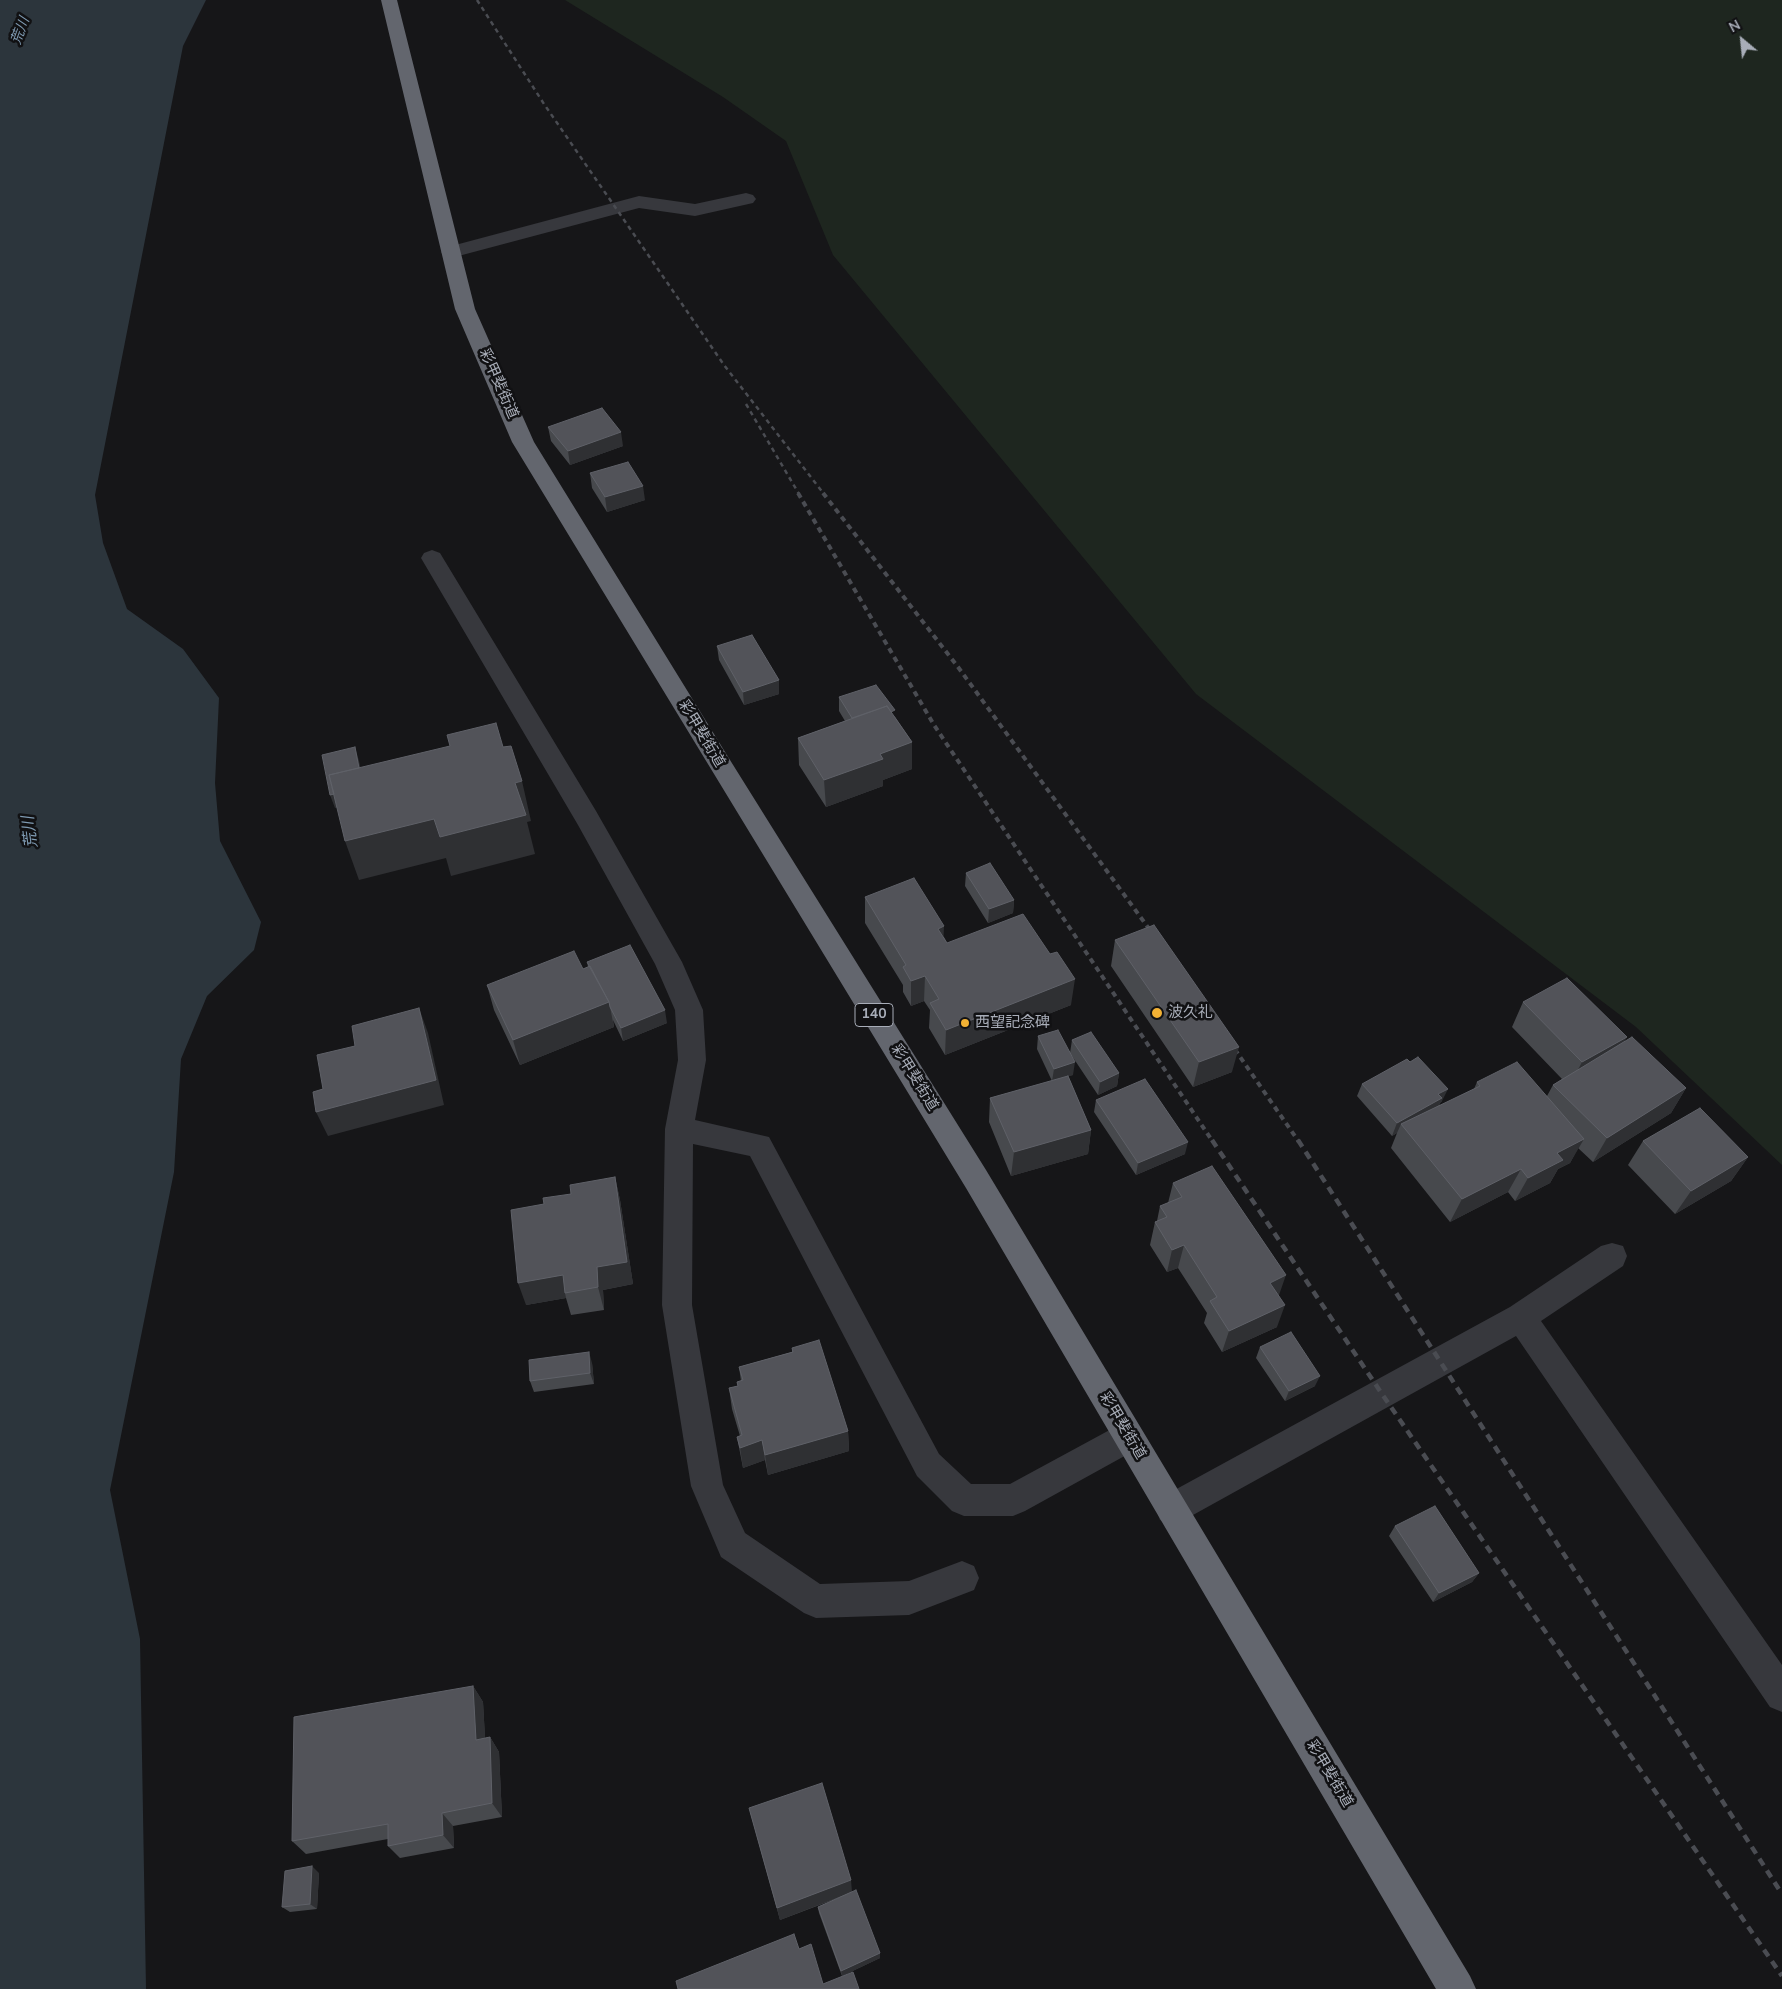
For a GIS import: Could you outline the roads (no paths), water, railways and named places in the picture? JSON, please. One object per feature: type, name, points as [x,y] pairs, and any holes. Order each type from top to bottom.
[{"type":"highway","name":"彩甲斐街道","points":[[389,0],[465,309],[523,442],[976,1179],[1457,1989]]},
{"type":"street","points":[[451,252],[639,202],[696,210],[746,200]]},
{"type":"street","points":[[432,558],[587,818],[668,962],[689,1010],[692,1060],[679,1128],[677,1305],[707,1486],[733,1545],[816,1601],[910,1598],[962,1578]]},
{"type":"street","points":[[679,1128],[759,1146],[928,1465],[964,1500],[1013,1500],[1128,1437]]},
{"type":"street","points":[[1172,1509],[1522,1317],[1612,1256]]},
{"type":"street","points":[[1522,1317],[1782,1695]]},
{"type":"water","name":"荒川","points":[[0,0],[206,0],[183,46],[95,495],[103,543],[127,609],[183,649],[219,698],[215,783],[220,841],[261,922],[254,950],[207,996],[181,1059],[174,1172],[110,1490],[140,1639],[146,1989],[0,1989]]},
{"type":"railway","points":[[477,0],[544,104],[724,365],[824,494]]},
{"type":"railway","points":[[746,404],[799,494]]},
{"type":"railway","points":[[798,493],[934,725],[1213,1142]]},
{"type":"railway","points":[[823,493],[958,667],[1155,937]]},
{"type":"railway","points":[[1229,1041],[1299,1142]]},
{"type":"railway","points":[[1212,1140],[1382,1394],[1782,1976]]},
{"type":"railway","points":[[1298,1140],[1782,1894]]},
{"type":"place","name":"波久礼","points":[[1157,1013]]},
{"type":"place","name":"西望記念碑","points":[[965,1023]]}]
